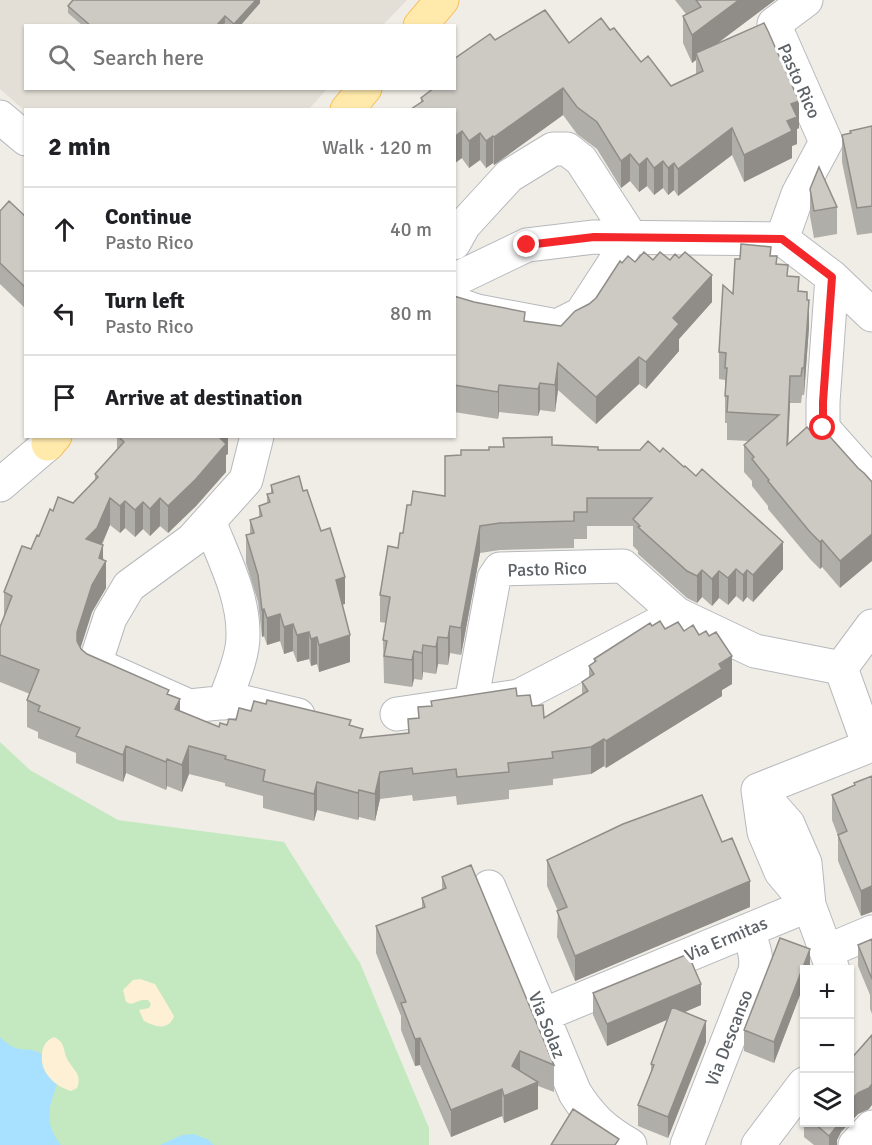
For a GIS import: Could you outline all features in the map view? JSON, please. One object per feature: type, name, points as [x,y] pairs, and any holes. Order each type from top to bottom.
[{"type":"main road","points":[[422,24],[442,0]]},
{"type":"main road","points":[[349,108],[363,90]]},
{"type":"street","name":"Pasto Rico","points":[[806,0],[774,24],[826,142]]},
{"type":"street","points":[[0,117],[24,138]]},
{"type":"street","name":"Pasto Rico","points":[[826,142],[860,137]]},
{"type":"street","name":"Pasto Rico","points":[[782,239],[798,194],[826,142]]},
{"type":"street","points":[[456,239],[464,225],[509,176],[554,148],[567,148],[581,160],[631,237]]},
{"type":"street","points":[[456,279],[527,245],[594,237],[782,239],[832,277],[872,315]]},
{"type":"street","points":[[456,304],[477,311],[557,326],[581,314],[631,237]]},
{"type":"street","points":[[832,277],[823,428],[872,483]]},
{"type":"street","points":[[256,438],[246,480],[192,540],[129,586],[110,618],[95,664],[189,706],[239,701],[326,722]]},
{"type":"street","points":[[0,485],[52,440]]},
{"type":"street","points":[[209,521],[237,593],[243,637],[235,673],[224,703]]},
{"type":"street","name":"Pasto Rico","points":[[471,703],[494,578],[500,569],[623,566],[677,614],[755,651],[841,668]]},
{"type":"street","points":[[397,714],[519,696],[677,614]]},
{"type":"street","points":[[872,626],[841,668],[870,745],[758,790],[764,832],[781,872],[809,905],[830,960],[872,932]]},
{"type":"street","name":"Via Solaz","points":[[489,887],[575,1094],[590,1116],[606,1130],[630,1145]]},
{"type":"street","name":"Via Ermitas","points":[[543,1015],[809,905]]},
{"type":"street","name":"Via Descanso","points":[[687,1145],[755,971],[756,953],[747,930]]},
{"type":"street","points":[[758,1145],[800,1089]]},
{"type":"street","points":[[855,1145],[872,1127]]},
{"type":"shaded area","points":[[0,0],[407,0],[384,24],[24,24],[24,90],[326,90],[310,108],[24,108],[24,110],[0,89]]},
{"type":"green space","points":[[0,742],[30,770],[118,820],[284,842],[360,963],[429,1128],[429,1145],[0,1145]]},
{"type":"sand","points":[[140,979],[155,984],[174,1016],[169,1024],[157,1026],[144,1021],[139,1010],[149,1008],[151,1004],[148,1000],[131,1004],[126,1002],[123,990],[133,980]]},
{"type":"sand","points":[[54,1037],[63,1045],[67,1058],[78,1077],[77,1088],[71,1091],[53,1081],[43,1065],[42,1052],[48,1041]]},
{"type":"water","points":[[0,1037],[13,1047],[42,1054],[45,1071],[57,1085],[51,1101],[49,1116],[52,1130],[61,1145],[0,1145]]},
{"type":"water","points":[[194,1134],[209,1140],[214,1145],[160,1145],[182,1135]]},
{"type":"building","points":[[73,0],[256,0],[234,24],[225,16],[218,24],[89,24],[68,6]]},
{"type":"building","points":[[696,0],[739,0],[692,35],[683,16],[701,7]]},
{"type":"building","points":[[545,10],[569,43],[601,18],[610,30],[614,28],[641,62],[648,56],[671,86],[703,71],[696,53],[764,23],[799,101],[791,104],[797,117],[787,121],[792,131],[744,155],[732,128],[678,169],[674,163],[668,168],[663,161],[654,168],[647,158],[639,165],[630,154],[621,161],[597,122],[577,107],[563,88],[486,141],[480,133],[469,141],[462,131],[456,136],[456,108],[412,108],[423,101],[421,98],[431,90],[456,90],[456,58],[490,34],[495,40]]},
{"type":"building","points":[[872,126],[872,206],[857,208],[842,135]]},
{"type":"building","points":[[819,167],[837,207],[814,211],[810,189]]},
{"type":"building","points":[[9,201],[24,215],[24,286],[0,263],[0,211]]},
{"type":"building","points":[[741,244],[771,247],[770,256],[777,256],[776,264],[788,265],[787,276],[799,277],[798,291],[807,292],[807,300],[809,300],[804,368],[802,368],[801,376],[790,376],[787,445],[807,427],[816,437],[824,430],[872,482],[872,534],[840,561],[822,540],[820,542],[810,532],[768,481],[744,445],[779,415],[727,412],[726,353],[719,352],[723,285],[733,294],[735,259],[740,259]]},
{"type":"building","points":[[644,252],[653,260],[660,252],[670,260],[675,254],[679,258],[685,252],[712,275],[673,318],[679,324],[646,362],[639,357],[596,397],[558,363],[555,385],[540,383],[538,389],[499,385],[498,392],[456,385],[456,297],[525,312],[524,321],[561,326],[575,311],[596,298],[620,261],[622,263],[628,256],[635,262]]},
{"type":"building","points":[[552,437],[552,445],[598,447],[598,450],[640,450],[648,441],[660,452],[663,448],[696,476],[702,469],[783,542],[753,575],[747,570],[743,575],[736,569],[728,578],[719,571],[712,579],[702,570],[697,576],[687,571],[638,527],[640,526],[633,519],[652,498],[587,498],[587,512],[574,512],[574,521],[500,523],[480,526],[461,628],[450,626],[448,638],[438,637],[436,647],[423,645],[422,653],[414,651],[412,660],[384,656],[387,641],[383,640],[390,597],[380,595],[388,546],[398,548],[400,533],[403,533],[407,505],[411,505],[413,491],[445,496],[445,456],[461,455],[461,450],[489,450],[489,447],[504,447],[503,438]]},
{"type":"building","points":[[120,438],[220,438],[226,444],[196,479],[168,506],[160,498],[150,509],[143,502],[135,510],[125,501],[120,506],[110,498],[97,528],[86,539],[103,545],[99,558],[106,561],[92,585],[77,632],[77,641],[87,654],[169,690],[167,694],[180,699],[175,709],[219,727],[220,723],[227,725],[229,719],[236,720],[239,708],[251,711],[254,701],[266,704],[267,700],[351,720],[349,725],[363,729],[360,738],[409,733],[408,719],[419,718],[418,707],[432,706],[431,701],[516,688],[517,696],[530,695],[532,706],[543,705],[544,718],[588,691],[582,682],[594,674],[589,666],[596,661],[594,659],[650,623],[652,626],[660,621],[665,629],[678,622],[684,631],[693,625],[699,635],[706,631],[709,636],[716,632],[732,656],[719,664],[722,669],[606,741],[604,739],[591,747],[552,752],[553,758],[508,763],[509,772],[457,777],[456,769],[413,774],[412,768],[380,772],[375,794],[359,790],[358,793],[317,782],[314,794],[263,781],[265,770],[189,746],[182,765],[167,759],[166,762],[126,746],[123,755],[76,736],[80,728],[38,711],[40,706],[27,700],[39,670],[0,655],[0,627],[12,596],[4,592],[22,546],[31,549],[50,509],[53,511],[58,497],[73,503],[98,477],[95,474],[124,442]]},
{"type":"building","points":[[299,476],[303,491],[307,490],[321,531],[330,528],[345,577],[336,580],[350,635],[319,645],[317,637],[311,639],[309,632],[297,635],[293,624],[284,627],[280,614],[267,618],[264,609],[262,610],[258,575],[246,535],[254,533],[250,520],[262,516],[259,506],[270,502],[267,494],[273,493],[271,485]]},
{"type":"building","points":[[872,776],[872,886],[861,891],[838,835],[847,831],[832,795]]},
{"type":"building","points":[[702,795],[722,842],[732,838],[750,881],[575,956],[557,911],[567,907],[547,860],[623,824]]},
{"type":"building","points":[[471,865],[554,1065],[520,1051],[512,1066],[538,1082],[504,1096],[502,1089],[451,1110],[420,1038],[415,1039],[401,1003],[406,1002],[376,926],[425,907],[422,898],[446,888],[442,877]]},
{"type":"building","points":[[780,938],[810,949],[804,965],[800,965],[800,975],[774,1042],[744,1030]]},
{"type":"building","points":[[872,939],[872,979],[858,945]]},
{"type":"building","points":[[688,954],[701,984],[607,1024],[593,993]]},
{"type":"building","points":[[672,1007],[706,1021],[668,1117],[638,1105],[654,1065],[651,1064]]},
{"type":"building","points":[[872,1035],[872,1084],[854,1097],[854,1073],[854,1055]]},
{"type":"building","points":[[573,1109],[619,1139],[615,1145],[551,1145]]},
{"type":"building","points":[[819,1127],[836,1127],[829,1136]]},
{"type":"route","points":[[527,245],[594,237],[782,239],[832,277],[823,428]]}]
